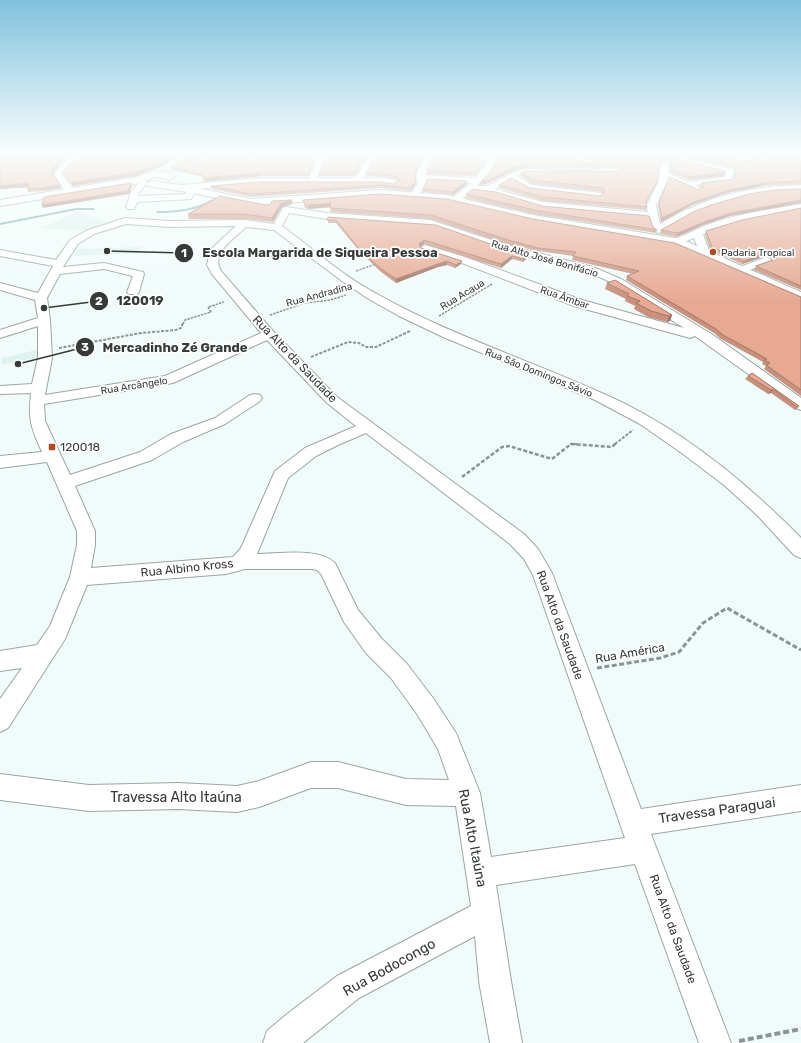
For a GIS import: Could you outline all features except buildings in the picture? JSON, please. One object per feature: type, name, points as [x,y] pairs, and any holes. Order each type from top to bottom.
[{"type":"main road","points":[[472,204],[533,218],[672,241],[705,254],[801,297]]},
{"type":"street","points":[[126,221],[132,204]]},
{"type":"street","points":[[0,720],[58,632],[80,577],[86,546],[86,531],[38,421],[38,395],[44,368],[45,350],[44,320],[41,298],[70,247],[81,237],[102,227],[126,221],[169,224],[245,223],[278,227],[281,204]]},
{"type":"street","name":"Rua Alto José Bonifácio","points":[[302,204],[327,216],[408,220],[446,226],[503,247],[587,268],[604,274],[708,338],[801,405]]},
{"type":"street","points":[[537,204],[652,215]]},
{"type":"street","points":[[652,204],[651,206],[652,215],[658,230],[672,241],[726,222],[801,207]]},
{"type":"street","points":[[658,230],[679,215],[707,204]]},
{"type":"street","points":[[750,208],[765,213]]},
{"type":"street","name":"Rua Alto da Saudade","points":[[245,223],[218,247],[212,256],[212,265],[216,272],[263,327],[332,400],[517,539],[531,554],[542,573],[715,1043]]},
{"type":"street","name":"Rua São Domingos Sávio","points":[[278,227],[342,276],[361,289],[403,313],[453,337],[600,397],[645,421],[689,450],[730,481],[763,510],[801,550]]},
{"type":"street","points":[[697,232],[705,254]]},
{"type":"street","name":"Rua Âmbar","points":[[425,248],[458,258],[584,305],[708,338]]},
{"type":"street","points":[[0,253],[59,267],[104,266],[144,272],[133,292]]},
{"type":"street","points":[[741,270],[768,260]]},
{"type":"street","points":[[0,286],[41,298]]},
{"type":"street","points":[[0,334],[44,320]]},
{"type":"street","name":"Rua Arcângelo","points":[[0,390],[38,395],[101,390],[168,380],[263,327]]},
{"type":"street","points":[[65,483],[146,456],[177,438],[220,421],[255,398]]},
{"type":"street","name":"Rua Albino Kross","points":[[80,577],[238,564],[248,553],[281,475],[309,452],[324,444],[368,427]]},
{"type":"street","points":[[0,462],[52,456]]},
{"type":"street","name":"Rua Alto Itaúna","points":[[242,561],[312,561],[323,564],[328,569],[355,622],[374,646],[399,671],[425,706],[447,742],[467,792],[487,914],[495,981],[506,1043]]},
{"type":"street","points":[[0,661],[44,654]]},
{"type":"street","name":"Travessa Alto Itaúna","points":[[0,787],[90,798],[178,796],[237,799],[259,794],[311,775],[338,775],[406,792],[467,792]]},
{"type":"street","name":"Travessa Paraguai","points":[[633,823],[801,798]]},
{"type":"street","points":[[480,873],[643,848]]},
{"type":"street","name":"Rua Bodocongo","points":[[278,1043],[298,1025],[348,987],[487,914]]},
{"type":"path","points":[[342,276],[378,263]]},
{"type":"path","name":"Rua Acaua","points":[[297,363],[348,342],[359,343],[366,347],[376,347],[426,324],[506,276]]},
{"type":"path","name":"Rua Andradina","points":[[263,327],[305,303],[330,300],[361,289]]},
{"type":"path","points":[[45,350],[141,333],[176,330],[181,328],[185,320],[211,312],[208,307],[239,298]]},
{"type":"path","points":[[448,487],[502,447],[509,446],[552,459],[571,444],[612,447],[645,421]]},
{"type":"path","name":"Rua América","points":[[577,671],[660,658],[679,652],[703,623],[727,608],[801,650]]},
{"type":"path","points":[[731,1043],[801,1029]]},
{"type":"shaded area","points":[[78,211],[107,222],[87,231],[41,228]]},
{"type":"shaded area","points":[[142,247],[137,253],[73,256],[78,249]]},
{"type":"shaded area","points":[[40,349],[39,357],[2,365],[2,358]]},
{"type":"waterway","points":[[157,212],[187,210],[207,204]]},
{"type":"waterway","points":[[0,224],[76,209],[94,209]]},
{"type":"place","name":"Escola Margarida de Siqueira Pessoa","points":[[107,251]]},
{"type":"place","name":"Padaria Tropical","points":[[713,252]]},
{"type":"place","name":"120019","points":[[44,308]]},
{"type":"place","name":"Mercadinho Zé Grande","points":[[18,364]]},
{"type":"place","name":"120018","points":[[52,447]]}]
